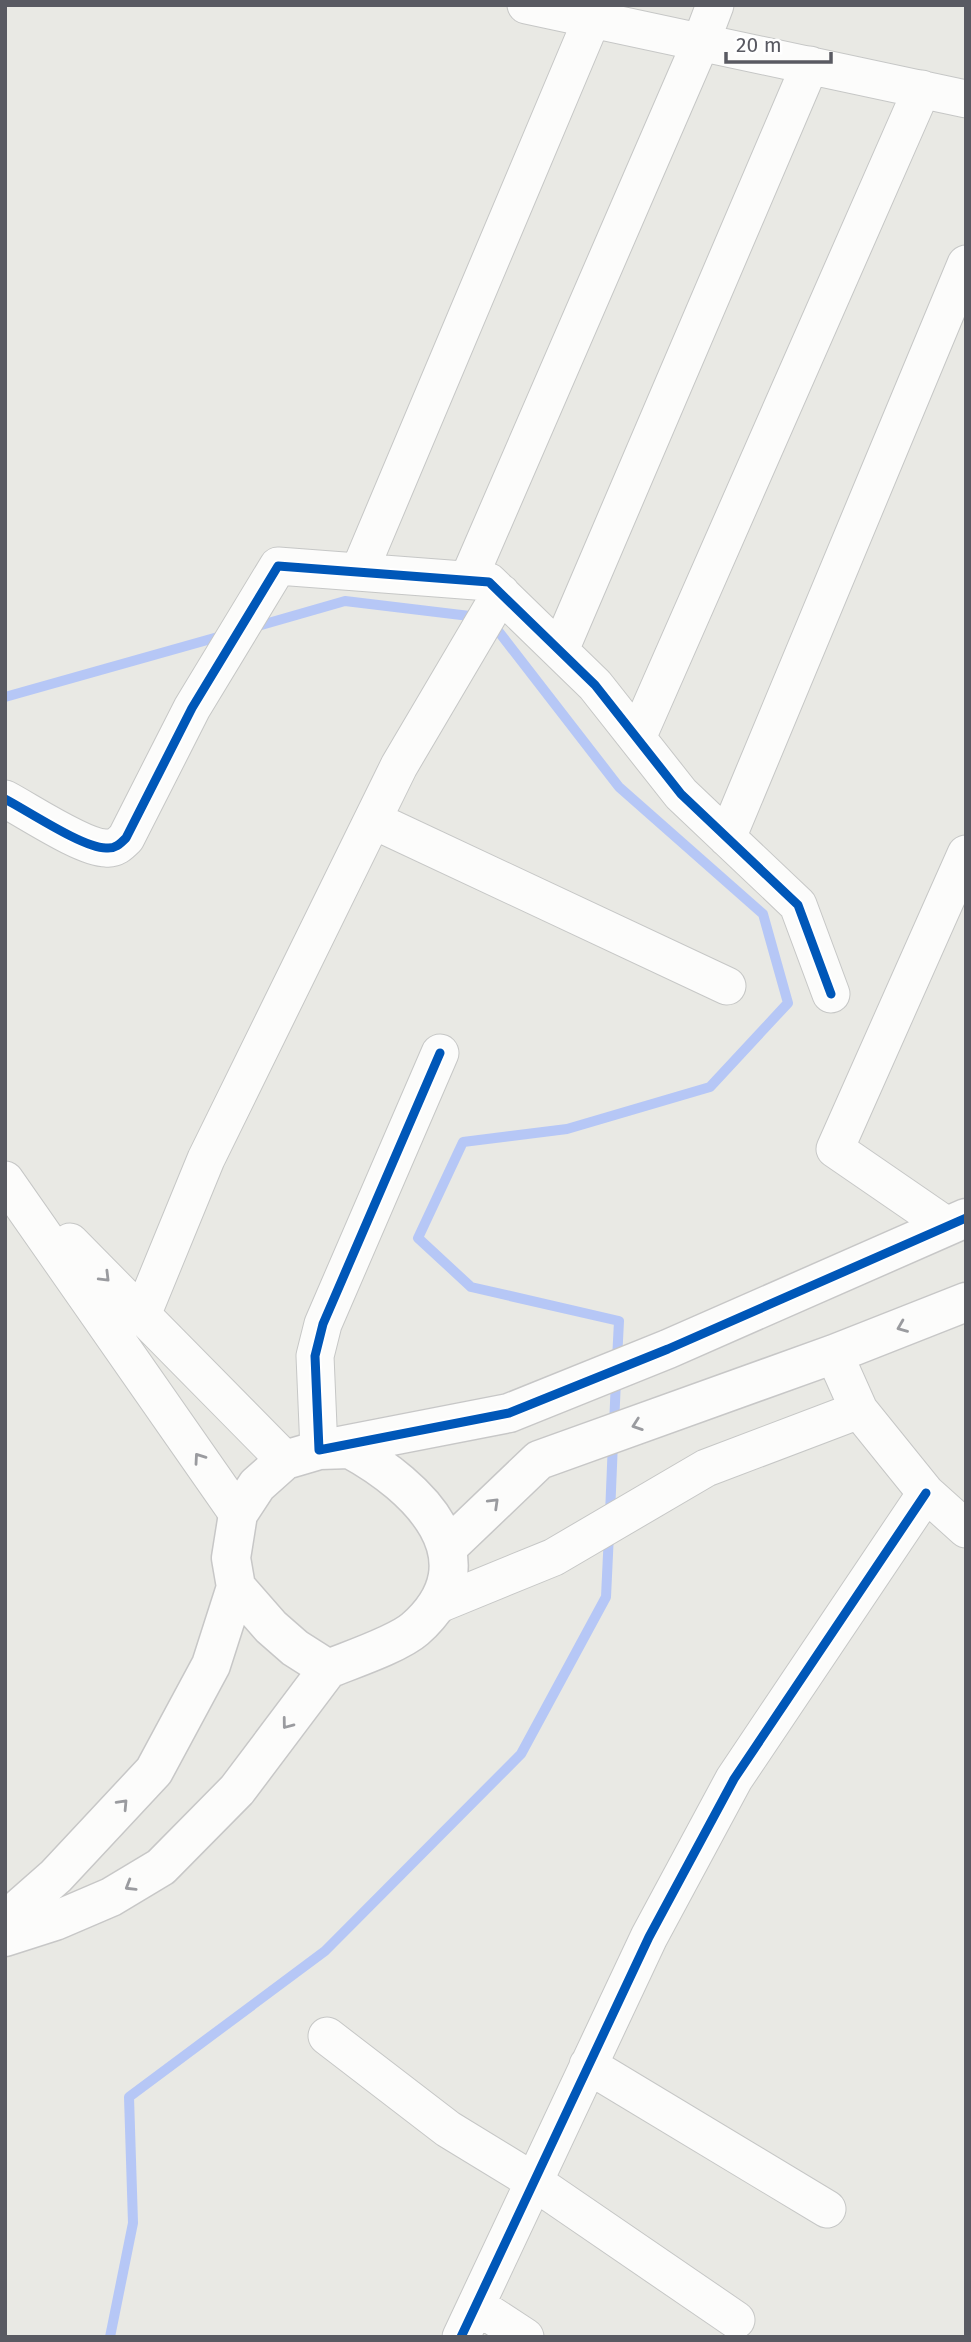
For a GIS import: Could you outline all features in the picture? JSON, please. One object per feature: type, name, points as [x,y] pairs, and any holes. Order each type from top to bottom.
[{"type":"street","points":[[526,5],[966,99]]},
{"type":"street","points":[[142,1315],[206,1159],[485,587],[715,5]]},
{"type":"street","points":[[359,572],[592,19]]},
{"type":"street","points":[[560,650],[810,65]]},
{"type":"street","points":[[636,738],[922,89]]},
{"type":"street","points":[[727,838],[966,264]]},
{"type":"street","points":[[5,799],[89,844],[107,849],[118,846],[126,838],[192,708],[278,566],[359,572],[485,587],[560,650],[595,685],[681,794],[798,905],[831,994]]},
{"type":"street","points":[[373,820],[726,986]]},
{"type":"street","points":[[956,1222],[835,1149],[966,854]]},
{"type":"street","points":[[302,1455],[315,1356],[323,1324],[440,1053]]},
{"type":"street","points":[[5,1178],[142,1315],[302,1455],[350,1449],[375,1462],[427,1509],[448,1547],[450,1571],[439,1604]]},
{"type":"street","points":[[5,1178],[238,1514]]},
{"type":"street","points":[[5,1922],[56,1876],[154,1771],[211,1665],[236,1587],[230,1558],[238,1514],[257,1485],[302,1455],[509,1413],[668,1349],[956,1222]]},
{"type":"street","points":[[448,1547],[539,1460],[834,1354],[966,1302]]},
{"type":"street","points":[[834,1354],[859,1410],[926,1493],[966,1530]]},
{"type":"street","points":[[5,1937],[55,1921],[111,1897],[161,1867],[237,1790],[328,1669],[413,1631],[439,1604],[554,1557],[706,1468],[859,1410]]},
{"type":"street","points":[[525,2337],[469,2321],[588,2065],[649,1937],[734,1779],[926,1493]]},
{"type":"street","points":[[236,1587],[271,1627],[328,1669]]},
{"type":"street","points":[[327,2036],[447,2129],[533,2181],[736,2320]]},
{"type":"street","points":[[588,2065],[827,2209]]},
{"type":"waterway","points":[[251,628],[345,601],[478,617]]},
{"type":"waterway","points":[[492,623],[619,787],[763,914],[788,1003],[710,1087],[567,1129],[463,1142],[418,1238],[471,1287],[619,1321],[617,1360]]},
{"type":"waterway","points":[[5,697],[225,635]]},
{"type":"waterway","points":[[614,1426],[616,1379]]},
{"type":"waterway","points":[[610,1514],[613,1442]]},
{"type":"waterway","points":[[110,2337],[133,2223],[129,2097],[325,1951],[521,1754],[606,1597],[609,1533]]},
{"type":"cycle path","points":[[5,799],[84,842],[109,848],[122,842],[192,708],[278,566],[489,582],[595,685],[681,794],[798,905],[831,994]]},
{"type":"cycle path","points":[[440,1053],[323,1324],[315,1356],[319,1450],[509,1413],[668,1349],[966,1218]]},
{"type":"cycle path","points":[[461,2337],[649,1937],[734,1779],[926,1493]]}]
